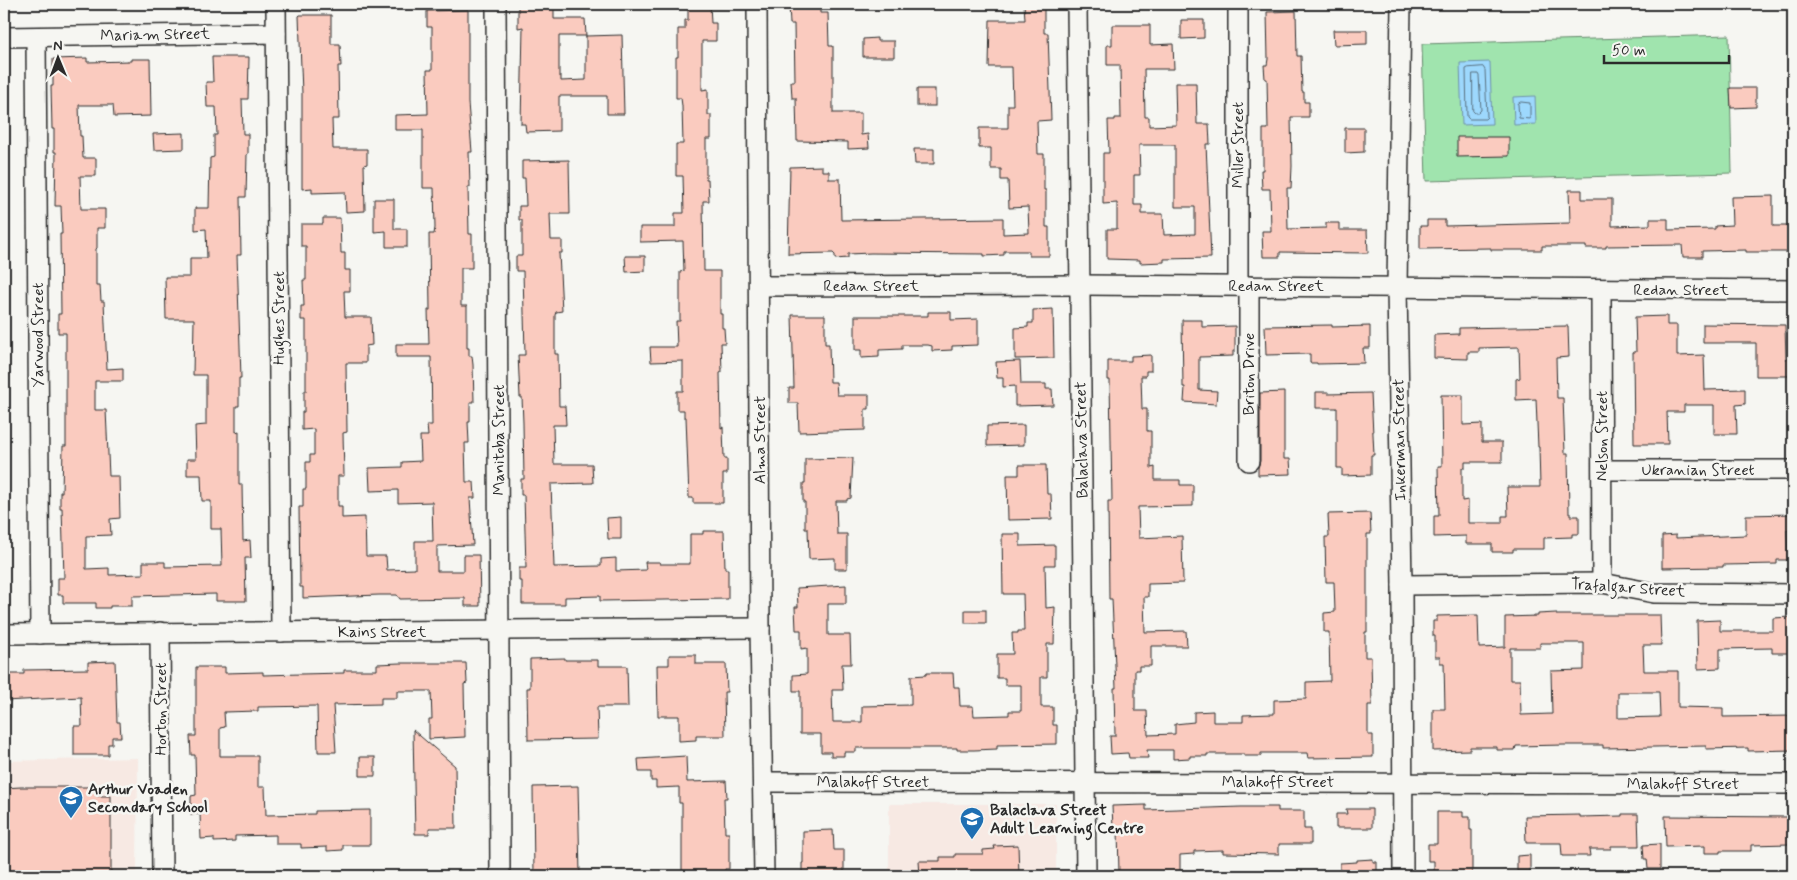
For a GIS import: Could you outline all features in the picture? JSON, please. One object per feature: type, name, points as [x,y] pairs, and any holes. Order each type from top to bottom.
[{"type":"street","name":"Hughes Street","points":[[276,4],[282,632]]},
{"type":"street","name":"Manitoba Street","points":[[496,4],[500,876]]},
{"type":"street","name":"Alma Street","points":[[757,4],[760,628],[764,876]]},
{"type":"street","name":"Balaclava Street","points":[[1076,4],[1086,876]]},
{"type":"street","name":"Miller Street","points":[[1238,4],[1244,286]]},
{"type":"street","name":"Inkerman Street","points":[[1401,4],[1397,287],[1402,585],[1403,876]]},
{"type":"street","name":"Mariam Street","points":[[4,36],[276,33]]},
{"type":"street","name":"Yarwood Street","points":[[36,37],[40,634]]},
{"type":"street","name":"Redan Street","points":[[759,286],[1080,285],[1793,290]]},
{"type":"street","name":"Briton Drive","points":[[1244,286],[1249,461]]},
{"type":"street","name":"Nelson Street","points":[[1601,289],[1602,583]]},
{"type":"street","name":"Ukranian Street","points":[[1602,470],[1793,470]]},
{"type":"street","name":"Trafalgar Street","points":[[1402,585],[1602,583],[1654,593],[1793,594]]},
{"type":"street","name":"Kains Street","points":[[4,634],[760,628]]},
{"type":"street","name":"Horton Street","points":[[160,632],[162,876]]},
{"type":"street","name":"Malakoff Street","points":[[763,782],[1793,784]]},
{"type":"shaded area","name":"Arthur Voaden Secondary School","points":[[138,758],[137,876],[4,876],[4,761]]},
{"type":"shaded area","name":"Balaclava Street Adult Learning Centre","points":[[889,804],[1056,804],[1056,876],[889,876]]},
{"type":"green space","points":[[1729,35],[1732,173],[1426,181],[1422,44]]},
{"type":"water","points":[[1490,62],[1492,124],[1462,125],[1460,63]]},
{"type":"water","points":[[1535,96],[1536,124],[1514,125],[1513,97]]},
{"type":"building","points":[[688,4],[710,4],[711,23],[716,23],[716,41],[702,41],[702,90],[708,89],[708,115],[711,115],[711,139],[706,139],[706,179],[708,179],[709,201],[703,201],[704,271],[720,271],[720,314],[722,314],[725,343],[721,343],[721,428],[723,427],[724,458],[727,458],[727,474],[723,474],[723,503],[693,503],[693,498],[689,498],[686,417],[684,417],[684,410],[677,410],[677,391],[683,391],[683,361],[651,362],[650,347],[677,347],[676,321],[680,321],[680,272],[684,271],[683,241],[640,242],[640,227],[675,227],[675,213],[684,213],[683,176],[676,176],[676,144],[683,144],[681,98],[676,98],[676,57],[678,57],[678,29],[685,29],[685,20],[688,20]]},
{"type":"building","points":[[789,4],[820,4],[820,13],[828,13],[829,46],[833,46],[833,113],[861,113],[861,135],[868,134],[869,148],[848,149],[848,142],[797,141],[796,98],[792,98],[791,81],[795,81],[794,24],[790,24]]},
{"type":"building","points":[[1024,4],[1044,4],[1044,33],[1048,33],[1051,120],[1037,121],[1038,154],[1044,154],[1044,190],[1046,190],[1046,227],[1049,227],[1049,256],[1029,256],[1029,251],[1004,251],[1004,255],[984,256],[984,254],[871,253],[848,254],[848,258],[835,259],[833,253],[788,254],[790,167],[822,166],[822,171],[829,171],[829,179],[840,179],[841,220],[1003,218],[1003,234],[1029,233],[1028,207],[1009,208],[1008,180],[1001,180],[1001,169],[991,169],[991,148],[979,148],[979,128],[1008,128],[1008,105],[1013,105],[1012,67],[989,67],[990,20],[1025,20]]},
{"type":"building","points":[[518,6],[554,6],[554,19],[585,19],[586,36],[622,35],[624,114],[607,114],[607,96],[559,96],[559,131],[526,132],[525,124],[521,124],[523,27],[518,28]],"holes":[[[559,36],[586,36],[586,80],[561,81],[561,76],[559,76]]]},
{"type":"building","points":[[468,10],[468,103],[472,152],[469,152],[470,187],[468,187],[469,234],[472,234],[472,268],[461,268],[461,306],[467,306],[467,348],[469,348],[469,356],[472,356],[473,365],[474,402],[470,402],[470,422],[468,422],[469,443],[465,443],[466,482],[474,482],[475,498],[470,498],[473,545],[437,546],[437,571],[464,571],[464,555],[479,555],[480,606],[465,606],[465,598],[400,599],[397,595],[379,595],[303,598],[303,587],[300,587],[299,507],[303,507],[303,489],[306,489],[306,462],[310,462],[310,455],[314,455],[314,429],[302,430],[304,391],[306,391],[306,320],[301,320],[301,306],[304,306],[303,280],[306,280],[306,246],[301,246],[301,224],[323,224],[323,218],[340,218],[341,253],[345,253],[345,270],[350,270],[350,291],[344,291],[345,317],[371,317],[372,345],[366,346],[366,363],[346,363],[347,432],[343,433],[344,476],[338,476],[338,506],[342,506],[342,518],[365,517],[366,556],[386,556],[387,570],[415,569],[415,541],[433,541],[432,502],[398,503],[398,490],[370,491],[369,468],[402,467],[402,462],[421,461],[420,436],[428,436],[427,425],[432,425],[431,357],[396,357],[396,344],[429,344],[429,234],[434,234],[435,228],[434,188],[423,188],[423,130],[395,130],[395,115],[428,114],[427,70],[432,70],[432,27],[427,27],[427,11]]},
{"type":"building","points":[[1296,11],[1297,56],[1301,56],[1302,92],[1304,92],[1304,102],[1309,102],[1309,117],[1291,117],[1292,166],[1291,188],[1287,188],[1288,229],[1326,228],[1326,223],[1339,223],[1339,230],[1367,230],[1368,253],[1280,252],[1280,257],[1263,257],[1262,231],[1271,231],[1270,189],[1262,189],[1261,170],[1263,170],[1263,129],[1268,129],[1267,79],[1265,79],[1264,65],[1267,65],[1268,59],[1267,12]]},
{"type":"building","points":[[300,15],[331,15],[331,44],[340,44],[341,66],[338,66],[339,119],[332,119],[333,149],[367,149],[367,164],[364,165],[365,211],[346,212],[345,192],[312,193],[312,188],[302,189]]},
{"type":"building","points":[[1181,20],[1204,20],[1204,38],[1181,39]]},
{"type":"building","points":[[1112,25],[1150,25],[1150,45],[1173,44],[1174,69],[1144,69],[1145,117],[1149,117],[1149,126],[1176,125],[1175,83],[1196,83],[1197,124],[1209,124],[1210,144],[1206,144],[1211,258],[1164,259],[1164,262],[1140,263],[1140,260],[1107,259],[1107,229],[1117,229],[1117,203],[1103,204],[1103,153],[1109,153],[1108,120],[1121,118],[1120,65],[1107,65],[1107,45],[1112,45]],"holes":[[[1139,145],[1175,145],[1175,207],[1195,207],[1195,234],[1164,235],[1163,214],[1142,214],[1142,205],[1134,205],[1134,175],[1140,175]]]},
{"type":"building","points":[[1333,30],[1367,30],[1367,44],[1334,45]]},
{"type":"building","points":[[877,38],[877,41],[894,41],[894,57],[863,57],[863,39]]},
{"type":"building","points":[[212,57],[249,57],[248,99],[242,99],[243,134],[248,134],[248,154],[246,197],[240,197],[241,255],[237,255],[241,378],[239,378],[239,406],[236,406],[236,432],[239,431],[239,485],[242,485],[243,541],[250,540],[251,558],[245,558],[246,601],[216,601],[216,594],[132,596],[132,606],[110,606],[110,608],[96,608],[96,603],[63,603],[63,595],[58,595],[58,578],[64,578],[60,492],[62,492],[63,446],[66,446],[66,333],[58,333],[58,314],[61,314],[60,234],[62,234],[61,206],[55,206],[56,152],[54,152],[54,129],[52,129],[51,86],[53,86],[53,59],[87,58],[87,62],[150,59],[151,116],[114,117],[113,105],[79,105],[83,158],[96,158],[96,176],[80,176],[81,209],[105,209],[105,228],[97,228],[96,285],[100,285],[101,301],[104,301],[107,369],[123,368],[123,381],[95,381],[95,410],[106,410],[109,476],[119,476],[120,518],[110,519],[111,535],[86,536],[86,569],[109,568],[109,575],[143,574],[143,562],[165,562],[165,567],[222,566],[221,529],[211,529],[211,501],[202,501],[201,475],[187,475],[187,459],[196,459],[195,426],[206,425],[206,375],[193,375],[194,319],[166,319],[165,277],[190,277],[190,258],[207,258],[206,229],[195,230],[195,208],[209,208],[210,158],[214,157],[214,135],[217,135],[216,107],[207,107],[206,82],[213,82]]},
{"type":"building","points":[[1730,88],[1756,88],[1756,107],[1731,108]]},
{"type":"building","points":[[917,89],[935,89],[935,106],[917,106]]},
{"type":"building","points":[[1345,128],[1364,128],[1364,152],[1345,153]]},
{"type":"building","points":[[184,133],[184,149],[154,150],[153,134]]},
{"type":"building","points":[[1457,137],[1509,137],[1509,156],[1457,157]]},
{"type":"building","points":[[914,149],[934,149],[934,164],[915,164]]},
{"type":"building","points":[[569,160],[570,214],[550,214],[551,240],[562,240],[562,253],[559,253],[562,311],[556,312],[555,315],[555,354],[558,354],[559,406],[565,406],[566,425],[553,425],[554,464],[592,464],[593,483],[551,484],[554,567],[601,566],[601,559],[616,558],[616,571],[646,570],[645,562],[690,564],[690,534],[703,534],[703,531],[724,531],[725,569],[728,569],[728,599],[600,601],[600,596],[565,597],[565,604],[522,604],[522,581],[519,581],[519,568],[526,568],[524,495],[521,495],[521,479],[524,479],[523,423],[518,355],[525,355],[523,271],[516,271],[516,256],[522,256],[522,220],[519,220],[519,206],[526,206],[525,178],[522,178],[522,161]]},
{"type":"building","points":[[1569,190],[1582,190],[1582,199],[1612,199],[1612,226],[1650,225],[1650,219],[1668,219],[1668,230],[1715,229],[1715,226],[1732,225],[1731,197],[1773,196],[1773,226],[1793,226],[1793,252],[1702,251],[1702,257],[1683,257],[1682,245],[1606,246],[1606,248],[1542,246],[1542,250],[1491,250],[1491,248],[1420,249],[1420,226],[1427,226],[1427,220],[1445,220],[1445,226],[1570,223]]},
{"type":"building","points":[[374,199],[394,199],[394,229],[407,229],[407,247],[386,247],[386,231],[374,232]]},
{"type":"building","points":[[625,256],[645,256],[645,271],[626,272]]},
{"type":"building","points":[[1053,309],[1054,358],[1015,359],[1015,328],[1028,327],[1028,323],[1033,323],[1033,310]]},
{"type":"building","points":[[928,312],[951,312],[951,320],[978,319],[978,345],[952,346],[952,350],[932,351],[932,346],[928,345],[902,345],[902,349],[879,350],[879,357],[861,358],[861,350],[855,350],[855,316],[928,316]]},
{"type":"building","points":[[792,315],[825,315],[825,344],[829,344],[830,382],[836,382],[837,395],[869,395],[869,409],[865,409],[865,430],[799,432],[798,403],[789,403],[789,388],[794,388]]},
{"type":"building","points":[[1667,316],[1667,325],[1677,325],[1677,356],[1704,355],[1705,390],[1745,389],[1745,404],[1736,405],[1737,434],[1714,434],[1714,405],[1684,405],[1684,412],[1667,412],[1668,444],[1634,444],[1633,352],[1636,352],[1635,317]]},
{"type":"building","points":[[1182,320],[1202,320],[1202,327],[1235,326],[1235,351],[1233,351],[1233,356],[1199,357],[1199,390],[1217,391],[1216,404],[1184,402]]},
{"type":"building","points":[[1703,324],[1785,325],[1786,359],[1793,359],[1793,376],[1756,376],[1756,343],[1703,343]]},
{"type":"building","points":[[1332,325],[1332,327],[1370,326],[1370,348],[1363,348],[1364,363],[1317,364],[1310,363],[1310,354],[1266,355],[1265,326]]},
{"type":"building","points":[[1568,326],[1569,357],[1556,358],[1557,398],[1563,398],[1565,453],[1568,453],[1569,514],[1571,516],[1579,516],[1579,534],[1572,534],[1572,537],[1544,538],[1544,549],[1513,549],[1513,552],[1492,552],[1492,544],[1466,544],[1466,536],[1434,537],[1434,516],[1439,516],[1438,466],[1442,466],[1441,395],[1463,395],[1463,425],[1482,424],[1482,442],[1502,442],[1502,462],[1465,462],[1465,468],[1462,468],[1462,501],[1468,500],[1468,523],[1502,523],[1502,516],[1508,516],[1507,487],[1540,487],[1536,399],[1516,400],[1516,379],[1520,378],[1519,347],[1479,348],[1479,352],[1468,352],[1468,359],[1434,358],[1434,335],[1459,334],[1459,328]]},
{"type":"building","points":[[1151,355],[1151,371],[1146,371],[1146,376],[1141,376],[1142,409],[1147,409],[1147,431],[1151,431],[1151,468],[1155,467],[1155,480],[1180,480],[1180,485],[1193,485],[1193,506],[1138,507],[1139,538],[1182,536],[1183,583],[1148,584],[1148,597],[1144,597],[1145,632],[1186,631],[1187,646],[1151,646],[1151,666],[1139,666],[1139,670],[1135,670],[1135,711],[1147,711],[1148,735],[1175,734],[1175,724],[1194,722],[1194,712],[1213,711],[1213,722],[1243,722],[1243,715],[1274,714],[1274,700],[1306,699],[1306,682],[1330,681],[1329,632],[1324,632],[1324,613],[1335,612],[1334,582],[1326,582],[1325,537],[1329,537],[1328,514],[1370,513],[1371,534],[1367,534],[1367,632],[1365,632],[1365,657],[1371,657],[1372,705],[1368,705],[1368,735],[1373,735],[1373,757],[1308,758],[1307,753],[1261,753],[1261,756],[1207,754],[1207,756],[1173,759],[1173,750],[1147,750],[1148,758],[1129,758],[1128,753],[1111,754],[1110,736],[1115,736],[1114,688],[1116,688],[1112,599],[1109,599],[1108,501],[1112,501],[1108,361],[1131,361],[1131,356]]},
{"type":"building","points":[[1020,361],[1021,384],[1046,384],[1046,389],[1052,389],[1053,405],[1015,406],[1015,386],[1003,387],[1003,378],[997,378],[996,362]]},
{"type":"building","points":[[1284,392],[1284,459],[1290,459],[1291,474],[1258,475],[1260,461],[1260,393]]},
{"type":"building","points":[[1316,392],[1328,392],[1328,394],[1371,393],[1374,455],[1371,455],[1371,475],[1342,476],[1342,468],[1337,468],[1337,408],[1316,408]]},
{"type":"building","points":[[1024,425],[1024,445],[987,446],[987,426]]},
{"type":"building","points":[[853,458],[851,498],[847,499],[847,501],[836,501],[837,534],[847,534],[847,569],[835,569],[835,558],[809,559],[808,529],[805,529],[805,502],[803,502],[805,459]]},
{"type":"building","points":[[1019,465],[1046,465],[1047,494],[1051,494],[1052,519],[1008,520],[1007,475],[1019,475]]},
{"type":"building","points":[[1793,514],[1793,530],[1787,530],[1788,560],[1777,560],[1777,564],[1662,568],[1662,536],[1676,535],[1676,538],[1746,535],[1746,515]]},
{"type":"building","points":[[621,517],[621,539],[608,539],[607,518]]},
{"type":"building","points":[[1002,534],[1020,534],[1020,546],[1055,545],[1055,565],[1045,565],[1046,608],[1055,607],[1054,644],[1047,644],[1047,677],[1041,677],[1041,707],[1053,707],[1053,725],[1057,725],[1057,744],[997,745],[997,749],[974,750],[957,750],[957,748],[856,748],[856,752],[844,752],[844,756],[831,756],[831,752],[821,752],[821,734],[800,734],[800,691],[793,691],[793,675],[807,674],[807,648],[801,649],[801,630],[796,630],[795,607],[798,607],[797,588],[846,585],[846,604],[828,604],[828,635],[850,635],[851,664],[842,664],[843,690],[832,690],[833,722],[862,722],[862,706],[911,705],[911,676],[926,675],[926,673],[953,673],[954,687],[959,687],[960,706],[973,706],[974,716],[1009,715],[1009,711],[1021,711],[1021,685],[1005,685],[1005,678],[997,678],[997,654],[1013,654],[1012,633],[1024,631],[1023,594],[1003,594]]},
{"type":"building","points":[[965,610],[986,610],[986,623],[965,623]]},
{"type":"building","points":[[1538,614],[1660,615],[1661,645],[1643,645],[1644,671],[1678,671],[1678,707],[1723,708],[1723,717],[1793,716],[1793,750],[1748,751],[1748,748],[1706,749],[1706,746],[1603,748],[1603,745],[1564,745],[1516,746],[1515,750],[1497,750],[1497,747],[1470,747],[1470,750],[1433,751],[1433,709],[1445,709],[1444,663],[1440,663],[1440,657],[1435,657],[1433,621],[1437,621],[1437,616],[1478,615],[1479,648],[1505,647],[1505,617],[1538,616]],"holes":[[[1540,643],[1584,643],[1584,670],[1551,671],[1552,714],[1521,715],[1520,680],[1510,680],[1510,648],[1540,648]],[[1618,692],[1659,692],[1660,717],[1618,718]]]},
{"type":"building","points":[[1791,617],[1791,653],[1772,653],[1772,648],[1720,649],[1720,668],[1698,669],[1697,621],[1720,620],[1720,631],[1773,631],[1773,618]]},
{"type":"building","points":[[669,655],[696,655],[696,664],[726,664],[727,692],[724,692],[725,736],[696,736],[696,740],[679,741],[679,716],[658,716],[657,665],[669,665]]},
{"type":"building","points":[[565,658],[565,660],[598,660],[598,666],[627,666],[628,707],[597,707],[598,739],[528,740],[527,688],[530,688],[530,659]]},
{"type":"building","points":[[115,661],[117,722],[120,722],[121,737],[112,737],[112,744],[108,744],[108,755],[74,755],[74,726],[82,726],[81,697],[4,701],[4,674],[24,674],[24,670],[88,669],[88,662]]},
{"type":"building","points":[[466,663],[467,683],[464,684],[465,737],[429,739],[429,719],[432,719],[431,691],[397,691],[397,698],[381,698],[381,704],[333,705],[336,752],[318,752],[317,706],[258,707],[258,711],[224,712],[225,727],[220,728],[220,756],[258,756],[258,787],[265,787],[266,815],[315,814],[315,811],[370,810],[370,845],[343,845],[343,850],[327,851],[327,847],[301,848],[301,844],[276,844],[276,835],[235,836],[235,841],[214,842],[214,838],[201,839],[200,814],[191,815],[191,796],[196,795],[195,755],[191,755],[190,736],[196,736],[196,667],[225,667],[225,673],[263,672],[263,675],[344,673],[344,670],[377,670],[377,664]]},
{"type":"building","points":[[413,730],[455,766],[456,828],[429,828],[429,834],[415,834]]},
{"type":"building","points":[[686,756],[687,782],[726,781],[727,798],[724,798],[725,833],[729,833],[729,869],[725,869],[725,875],[682,875],[682,803],[679,803],[679,787],[656,788],[656,781],[651,781],[651,772],[639,772],[638,759]]},
{"type":"building","points":[[360,757],[375,757],[375,776],[360,776]]},
{"type":"building","points":[[578,786],[580,874],[534,875],[533,787]]},
{"type":"building","name":"Arthur Voaden Secondary School","points":[[97,787],[97,796],[111,796],[111,876],[4,876],[4,788]]},
{"type":"building","points":[[1146,805],[1146,810],[1278,807],[1278,811],[1304,811],[1304,829],[1311,829],[1311,844],[1279,844],[1279,854],[1223,853],[1223,850],[1194,851],[1194,854],[1180,855],[1180,876],[1162,876],[1162,873],[1119,874],[1118,828],[1113,828],[1112,806]]},
{"type":"building","points":[[1346,809],[1372,809],[1372,828],[1336,828],[1336,814],[1347,814]]},
{"type":"building","points":[[1437,812],[1463,812],[1463,817],[1470,817],[1470,830],[1472,830],[1472,876],[1434,876],[1434,861],[1428,861],[1428,844],[1437,844]]},
{"type":"building","points":[[1622,814],[1638,814],[1639,846],[1611,846],[1611,849],[1589,849],[1590,856],[1562,856],[1561,843],[1526,843],[1525,816],[1580,815],[1580,817],[1622,816]]},
{"type":"building","points":[[1665,816],[1788,817],[1789,844],[1751,845],[1751,851],[1720,851],[1720,853],[1705,853],[1705,846],[1666,847]]},
{"type":"building","points":[[833,830],[834,850],[844,850],[844,876],[802,876],[803,831]]},
{"type":"building","points":[[1660,844],[1660,869],[1648,869],[1647,859],[1644,859],[1643,845]]},
{"type":"building","points":[[1018,845],[1019,876],[920,876],[919,861],[940,861],[940,857],[955,857],[955,854],[983,854],[983,850],[995,849],[994,846]]},
{"type":"building","points":[[1530,855],[1530,871],[1517,871],[1517,856]]},
{"type":"building","points":[[1373,859],[1373,862],[1377,862],[1377,876],[1340,876],[1340,863]]},
{"type":"place","name":"Arthur Voaden Secondary School","points":[[71,819]]},
{"type":"place","name":"Balaclava Street Adult Learning Centre","points":[[972,840]]}]
